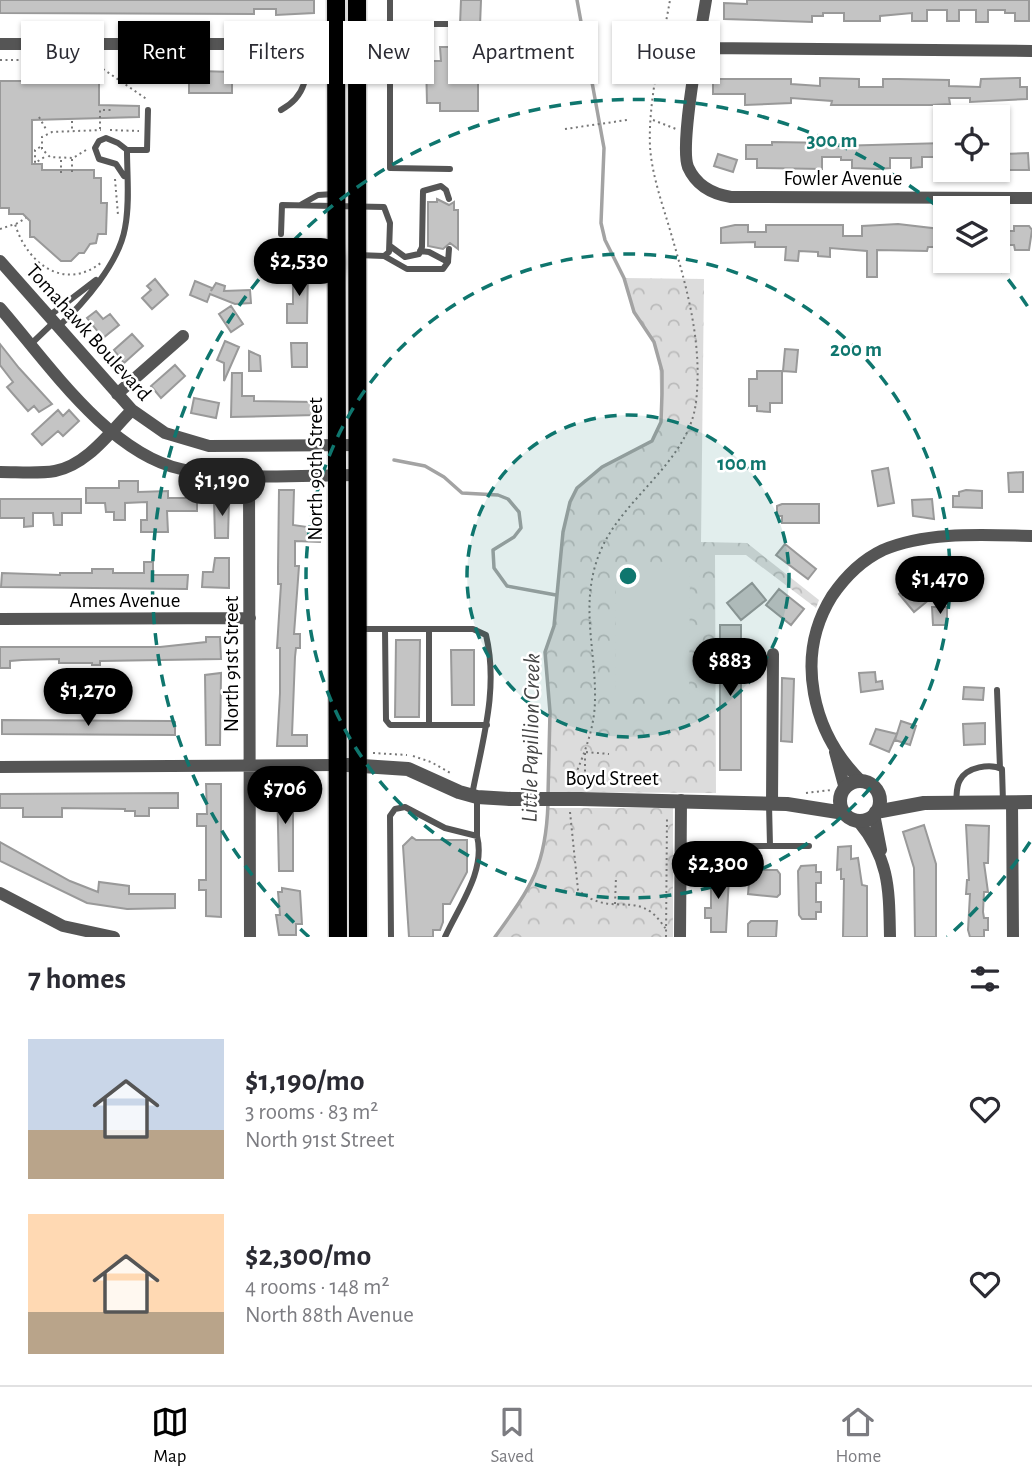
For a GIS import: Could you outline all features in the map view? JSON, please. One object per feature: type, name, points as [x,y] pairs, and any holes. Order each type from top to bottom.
[{"type":"main road","name":"North 90th Street","points":[[336,0],[338,937]]},
{"type":"main road","name":"North 90th Street","points":[[357,0],[358,937]]},
{"type":"street","points":[[703,21],[706,0]]},
{"type":"street","points":[[0,44],[21,45]]},
{"type":"street","points":[[329,44],[336,44]]},
{"type":"street","points":[[104,48],[224,46]]},
{"type":"street","points":[[720,48],[1032,51]]},
{"type":"street","points":[[687,130],[694,84]]},
{"type":"street","name":"Fowler Avenue","points":[[687,130],[686,159],[699,183],[713,193],[730,197],[1032,198]]},
{"type":"street","name":"Tomahawk Boulevard","points":[[0,261],[117,394],[154,427],[190,443],[209,446],[358,445]]},
{"type":"street","points":[[0,308],[110,433],[143,455],[177,469],[249,474],[358,475]]},
{"type":"street","points":[[117,394],[183,336]]},
{"type":"street","points":[[0,472],[64,469],[87,455],[132,410]]},
{"type":"street","name":"North 91st Street","points":[[249,474],[249,937]]},
{"type":"street","points":[[844,813],[840,801],[844,791],[828,736],[813,698],[811,666],[813,639],[826,607],[842,581],[870,557],[900,544],[938,538],[1032,536]]},
{"type":"street","name":"Ames Avenue","points":[[0,619],[250,618]]},
{"type":"street","points":[[774,654],[776,804]]},
{"type":"street","points":[[828,736],[862,782],[878,792],[924,803]]},
{"type":"street","points":[[0,767],[338,765]]},
{"type":"street","name":"Boyd Street","points":[[338,765],[408,769],[474,797],[511,799],[576,796],[776,804],[844,813],[858,821]]},
{"type":"street","name":"Boyd Street","points":[[776,804],[844,791],[862,782]]},
{"type":"street","points":[[878,792],[880,805],[875,813],[890,883],[890,937]]},
{"type":"street","points":[[680,937],[681,800]]},
{"type":"street","points":[[1008,802],[1013,937]]},
{"type":"street","points":[[884,864],[858,821],[875,813],[924,803],[1032,802]]},
{"type":"street","points":[[0,893],[63,926],[114,937]]},
{"type":"lane","points":[[390,0],[390,21]]},
{"type":"lane","points":[[281,110],[301,95],[305,84]]},
{"type":"lane","points":[[390,84],[390,168],[450,169]]},
{"type":"lane","points":[[127,181],[116,164],[102,161],[95,152],[96,144],[106,138],[127,150],[147,150],[148,110]]},
{"type":"lane","points":[[54,322],[82,304],[112,261],[124,232],[127,150]]},
{"type":"lane","points":[[390,246],[405,257],[413,257],[420,251],[423,191],[440,186],[446,190],[449,199]]},
{"type":"lane","points":[[300,205],[318,195],[357,205],[384,207],[389,214],[390,246],[384,256]]},
{"type":"lane","points":[[281,234],[282,205],[337,199]]},
{"type":"lane","points":[[358,255],[384,256],[407,269],[443,269],[449,262],[449,249]]},
{"type":"lane","points":[[420,251],[429,252],[449,262]]},
{"type":"lane","points":[[31,344],[98,279]]},
{"type":"lane","points":[[358,628],[473,629],[486,635],[490,651],[490,715],[474,797],[480,859],[445,937]]},
{"type":"lane","points":[[385,629],[386,720],[390,724],[487,724]]},
{"type":"lane","points":[[429,629],[429,724]]},
{"type":"lane","points":[[997,691],[1000,768],[1008,802]]},
{"type":"lane","points":[[956,802],[960,780],[967,773],[975,768],[1000,768]]},
{"type":"lane","points":[[770,846],[776,804]]},
{"type":"lane","points":[[391,937],[390,816],[395,809],[405,807],[445,828],[477,836]]},
{"type":"lane","points":[[733,846],[809,846]]},
{"type":"path","points":[[666,929],[651,912],[637,906],[615,906],[591,901],[578,891],[576,796],[594,720],[589,602],[599,553],[622,513],[680,445],[696,403],[696,335],[689,293],[656,185],[650,147],[670,0]]},
{"type":"path","points":[[0,60],[21,60]]},
{"type":"path","points":[[104,70],[148,98],[148,110]]},
{"type":"path","points":[[100,130],[100,110],[112,110]]},
{"type":"path","points":[[39,117],[48,133]]},
{"type":"path","points":[[652,119],[669,129],[687,130]]},
{"type":"path","points":[[565,129],[627,120]]},
{"type":"path","points":[[72,121],[72,132]]},
{"type":"path","points":[[95,134],[100,130]]},
{"type":"path","points":[[86,151],[72,158],[61,159],[47,155],[41,146],[42,137],[48,133],[100,130],[147,131]]},
{"type":"path","points":[[87,145],[89,158]]},
{"type":"path","points":[[41,146],[35,150],[35,163],[47,155]]},
{"type":"path","points":[[72,158],[72,174]]},
{"type":"path","points":[[61,159],[61,174]]},
{"type":"path","points":[[110,171],[116,185],[119,223]]},
{"type":"path","points":[[0,229],[26,218]]},
{"type":"path","points":[[15,224],[30,256],[63,276],[78,275],[90,270],[107,254]]},
{"type":"path","points":[[585,752],[610,754]]},
{"type":"path","points":[[576,796],[585,752]]},
{"type":"path","points":[[666,937],[667,811]]},
{"type":"path","points":[[615,906],[616,877]]},
{"type":"green space","points":[[624,278],[704,279],[701,542],[747,543],[819,600],[816,608],[746,555],[715,555],[716,793],[548,792],[550,712],[545,652],[554,626],[563,532],[570,502],[577,488],[602,467],[652,441],[661,422],[659,357],[654,342],[634,312]]},
{"type":"green space","points":[[616,568],[690,569],[689,697],[615,696]]},
{"type":"green space","points":[[547,808],[673,808],[673,937],[495,937],[516,907],[539,861]]},
{"type":"green space","points":[[532,927],[640,927],[649,937],[527,937]]},
{"type":"building","points":[[0,0],[314,0],[314,13],[276,15],[276,9],[254,9],[254,14],[0,13]]},
{"type":"building","points":[[461,0],[481,0],[480,21],[460,21]]},
{"type":"building","points":[[747,0],[1029,0],[1029,21],[1015,21],[1015,13],[1005,13],[1005,10],[988,10],[988,22],[976,22],[976,10],[959,10],[959,21],[947,21],[947,10],[927,10],[927,21],[912,21],[912,13],[880,16],[880,21],[844,21],[844,13],[812,16],[812,22],[724,19],[724,3],[747,4]]},
{"type":"building","points":[[440,47],[448,47],[448,84],[478,84],[478,111],[440,111],[440,103],[427,103],[427,84],[434,84],[434,61],[441,61]]},
{"type":"building","points":[[210,71],[224,72],[224,84],[232,84],[232,93],[189,93],[189,84],[210,84]]},
{"type":"building","points":[[820,78],[859,79],[859,87],[883,87],[883,79],[898,79],[949,80],[949,86],[980,87],[981,79],[1020,78],[1020,87],[1027,87],[1027,99],[970,102],[970,98],[949,98],[950,104],[831,105],[832,101],[791,98],[791,103],[745,105],[745,94],[713,94],[713,84],[720,84],[720,79],[791,79],[791,84],[820,86]]},
{"type":"building","points":[[0,81],[21,81],[21,84],[99,84],[99,105],[139,106],[139,117],[32,120],[32,164],[42,164],[42,170],[94,170],[94,178],[101,178],[101,203],[107,203],[106,234],[98,234],[96,243],[90,244],[84,253],[79,253],[71,261],[61,261],[34,237],[30,237],[30,221],[23,214],[9,214],[9,208],[0,208]]},
{"type":"building","points":[[772,142],[835,143],[835,146],[933,143],[933,157],[922,157],[922,167],[911,168],[911,158],[890,158],[890,168],[878,169],[852,168],[852,160],[841,160],[841,157],[822,157],[822,169],[757,168],[757,159],[746,159],[746,145],[772,145]]},
{"type":"building","points":[[1028,153],[1029,170],[1010,170],[1010,154]]},
{"type":"building","points":[[718,154],[737,160],[733,172],[714,166]]},
{"type":"building","points":[[437,199],[449,205],[454,202],[454,210],[458,210],[458,249],[450,243],[443,249],[428,246],[428,202],[437,202]]},
{"type":"building","points":[[898,224],[933,228],[933,247],[928,247],[927,251],[877,250],[877,277],[867,277],[867,251],[830,248],[830,257],[818,256],[818,252],[799,251],[798,261],[785,260],[786,247],[755,247],[755,242],[721,243],[721,228],[735,225],[748,225],[748,232],[766,232],[766,225],[843,225],[843,236],[862,236],[862,226]]},
{"type":"building","points":[[1014,226],[1029,226],[1032,230],[1029,250],[1015,250],[1014,245],[1010,245],[1010,231],[1014,231]]},
{"type":"building","points":[[293,269],[308,269],[307,323],[287,323],[287,304],[293,304]]},
{"type":"building","points":[[155,279],[168,295],[152,309],[142,298],[151,290],[147,286]]},
{"type":"building","points":[[195,281],[212,288],[211,291],[216,283],[225,286],[224,291],[250,290],[251,303],[235,304],[210,294],[207,302],[190,295]]},
{"type":"building","points":[[231,306],[243,324],[231,332],[219,314]]},
{"type":"building","points":[[96,311],[103,319],[110,314],[119,325],[103,338],[87,318]]},
{"type":"building","points":[[132,334],[143,346],[124,363],[114,350]]},
{"type":"building","points":[[225,341],[239,347],[224,381],[224,363],[217,360]]},
{"type":"building","points":[[291,343],[307,343],[307,367],[292,367]]},
{"type":"building","points":[[0,344],[52,404],[39,412],[34,406],[28,411],[13,394],[7,387],[13,382],[0,365]]},
{"type":"building","points":[[785,349],[798,350],[796,372],[783,371]]},
{"type":"building","points":[[249,351],[260,356],[261,371],[249,371]]},
{"type":"building","points":[[175,365],[185,376],[161,398],[151,386]]},
{"type":"building","points":[[757,371],[782,371],[782,403],[770,403],[770,412],[757,411],[757,406],[749,406],[749,379],[757,379]]},
{"type":"building","points":[[232,373],[242,373],[242,396],[254,396],[254,401],[315,402],[316,415],[231,417]]},
{"type":"building","points":[[194,398],[219,403],[216,418],[191,413]]},
{"type":"building","points":[[58,410],[63,416],[69,410],[79,421],[63,436],[58,431],[42,445],[32,434]]},
{"type":"building","points":[[888,468],[894,503],[878,506],[872,471]]},
{"type":"building","points":[[1023,472],[1023,492],[1009,492],[1008,473]]},
{"type":"building","points":[[119,481],[138,481],[138,492],[168,491],[168,498],[197,498],[197,511],[167,511],[168,532],[141,532],[141,520],[147,520],[147,502],[125,503],[125,520],[114,520],[114,512],[106,512],[105,503],[86,503],[86,488],[119,488]]},
{"type":"building","points":[[279,490],[294,490],[293,525],[321,529],[320,542],[295,541],[295,566],[299,566],[294,634],[300,634],[300,648],[296,648],[295,657],[292,735],[307,735],[307,746],[277,746],[280,648],[277,648],[281,584],[278,584]]},
{"type":"building","points":[[982,491],[982,508],[953,507],[953,496],[959,496],[959,492]]},
{"type":"building","points":[[0,499],[81,499],[81,513],[62,513],[62,525],[54,525],[53,513],[33,513],[33,526],[24,527],[24,518],[0,518]]},
{"type":"building","points":[[214,499],[229,499],[228,538],[215,538]]},
{"type":"building","points":[[932,499],[934,519],[913,516],[912,500]]},
{"type":"building","points":[[819,504],[819,523],[782,523],[782,516],[777,516],[777,506]]},
{"type":"building","points":[[785,544],[816,569],[808,579],[776,555]]},
{"type":"building","points":[[215,558],[229,558],[229,588],[202,587],[203,572],[213,572]]},
{"type":"building","points":[[144,562],[153,562],[153,575],[188,575],[187,589],[1,587],[2,573],[60,575],[92,573],[92,569],[113,569],[113,573],[144,573]]},
{"type":"building","points":[[917,580],[931,595],[930,599],[914,612],[899,594]]},
{"type":"building","points":[[752,583],[766,600],[741,620],[727,603]]},
{"type":"building","points":[[779,589],[804,609],[791,625],[766,605]]},
{"type":"building","points":[[932,607],[947,607],[947,625],[933,625]]},
{"type":"building","points":[[720,625],[741,625],[741,770],[720,770]]},
{"type":"building","points":[[206,637],[220,637],[221,659],[100,661],[100,665],[59,663],[59,659],[22,660],[10,661],[10,668],[0,668],[0,647],[160,647],[206,642]]},
{"type":"building","points":[[396,640],[420,640],[419,717],[395,717]]},
{"type":"building","points":[[451,650],[474,650],[474,705],[452,705]]},
{"type":"building","points":[[875,672],[876,682],[882,681],[883,689],[861,692],[859,673]]},
{"type":"building","points":[[221,673],[220,745],[206,745],[205,675]]},
{"type":"building","points":[[782,678],[794,679],[792,742],[781,741]]},
{"type":"building","points":[[964,687],[984,688],[983,700],[963,699]]},
{"type":"building","points":[[2,720],[171,721],[175,722],[175,735],[2,734]]},
{"type":"building","points":[[901,721],[916,726],[910,745],[895,740]]},
{"type":"building","points":[[985,723],[985,744],[964,745],[963,724]]},
{"type":"building","points":[[876,729],[897,734],[889,752],[870,744]]},
{"type":"building","points":[[277,782],[293,782],[293,871],[279,871]]},
{"type":"building","points":[[206,784],[221,784],[221,917],[206,916],[206,890],[199,890],[199,880],[206,880],[206,826],[197,826],[197,814],[207,814]]},
{"type":"building","points":[[178,793],[178,808],[149,808],[149,816],[135,816],[135,811],[125,809],[62,808],[62,817],[23,817],[23,808],[0,808],[0,794]]},
{"type":"building","points":[[924,825],[936,864],[936,937],[915,937],[914,868],[903,832]]},
{"type":"building","points":[[966,825],[989,826],[988,863],[984,863],[988,892],[984,892],[983,912],[984,918],[988,918],[988,930],[984,930],[984,937],[970,937],[968,930],[970,894],[966,894],[969,880]]},
{"type":"building","points":[[412,837],[416,840],[467,840],[467,872],[450,904],[443,904],[443,922],[440,930],[433,930],[433,937],[409,937],[403,846]]},
{"type":"building","points":[[0,842],[70,881],[98,892],[99,882],[129,886],[129,894],[175,894],[175,908],[127,909],[87,903],[0,861]]},
{"type":"building","points":[[851,846],[851,859],[858,858],[862,885],[867,886],[867,937],[843,937],[844,879],[841,879],[841,869],[837,870],[838,847]]},
{"type":"building","points":[[816,865],[816,872],[821,872],[821,883],[816,883],[816,902],[821,902],[821,912],[816,912],[816,919],[802,919],[799,915],[798,871],[801,866]]},
{"type":"building","points":[[750,870],[777,870],[780,874],[780,894],[777,897],[748,894]]},
{"type":"building","points":[[712,872],[727,872],[729,877],[726,932],[711,932],[711,918],[705,918],[705,908],[711,908],[711,887],[707,887],[707,877],[712,877]]},
{"type":"building","points":[[282,888],[300,891],[302,924],[296,924],[296,935],[279,935],[276,915],[280,915],[278,892],[282,892]]},
{"type":"building","points":[[751,921],[777,921],[776,937],[748,937],[748,924]]},
{"type":"waterway","name":"Little Papillion Creek","points":[[548,795],[550,712],[545,652],[554,626],[563,532],[570,502],[577,488],[602,467],[652,441],[661,422],[662,371],[654,342],[634,312],[624,278],[605,240],[601,223],[604,148],[577,0]]},
{"type":"waterway","points":[[394,460],[425,466],[444,477],[462,493],[498,495],[508,499],[519,512],[521,528],[514,537],[493,550],[494,568],[507,586],[556,595]]},
{"type":"waterway","name":"Little Papillion Creek","points":[[495,937],[527,890],[540,860],[548,803]]}]
